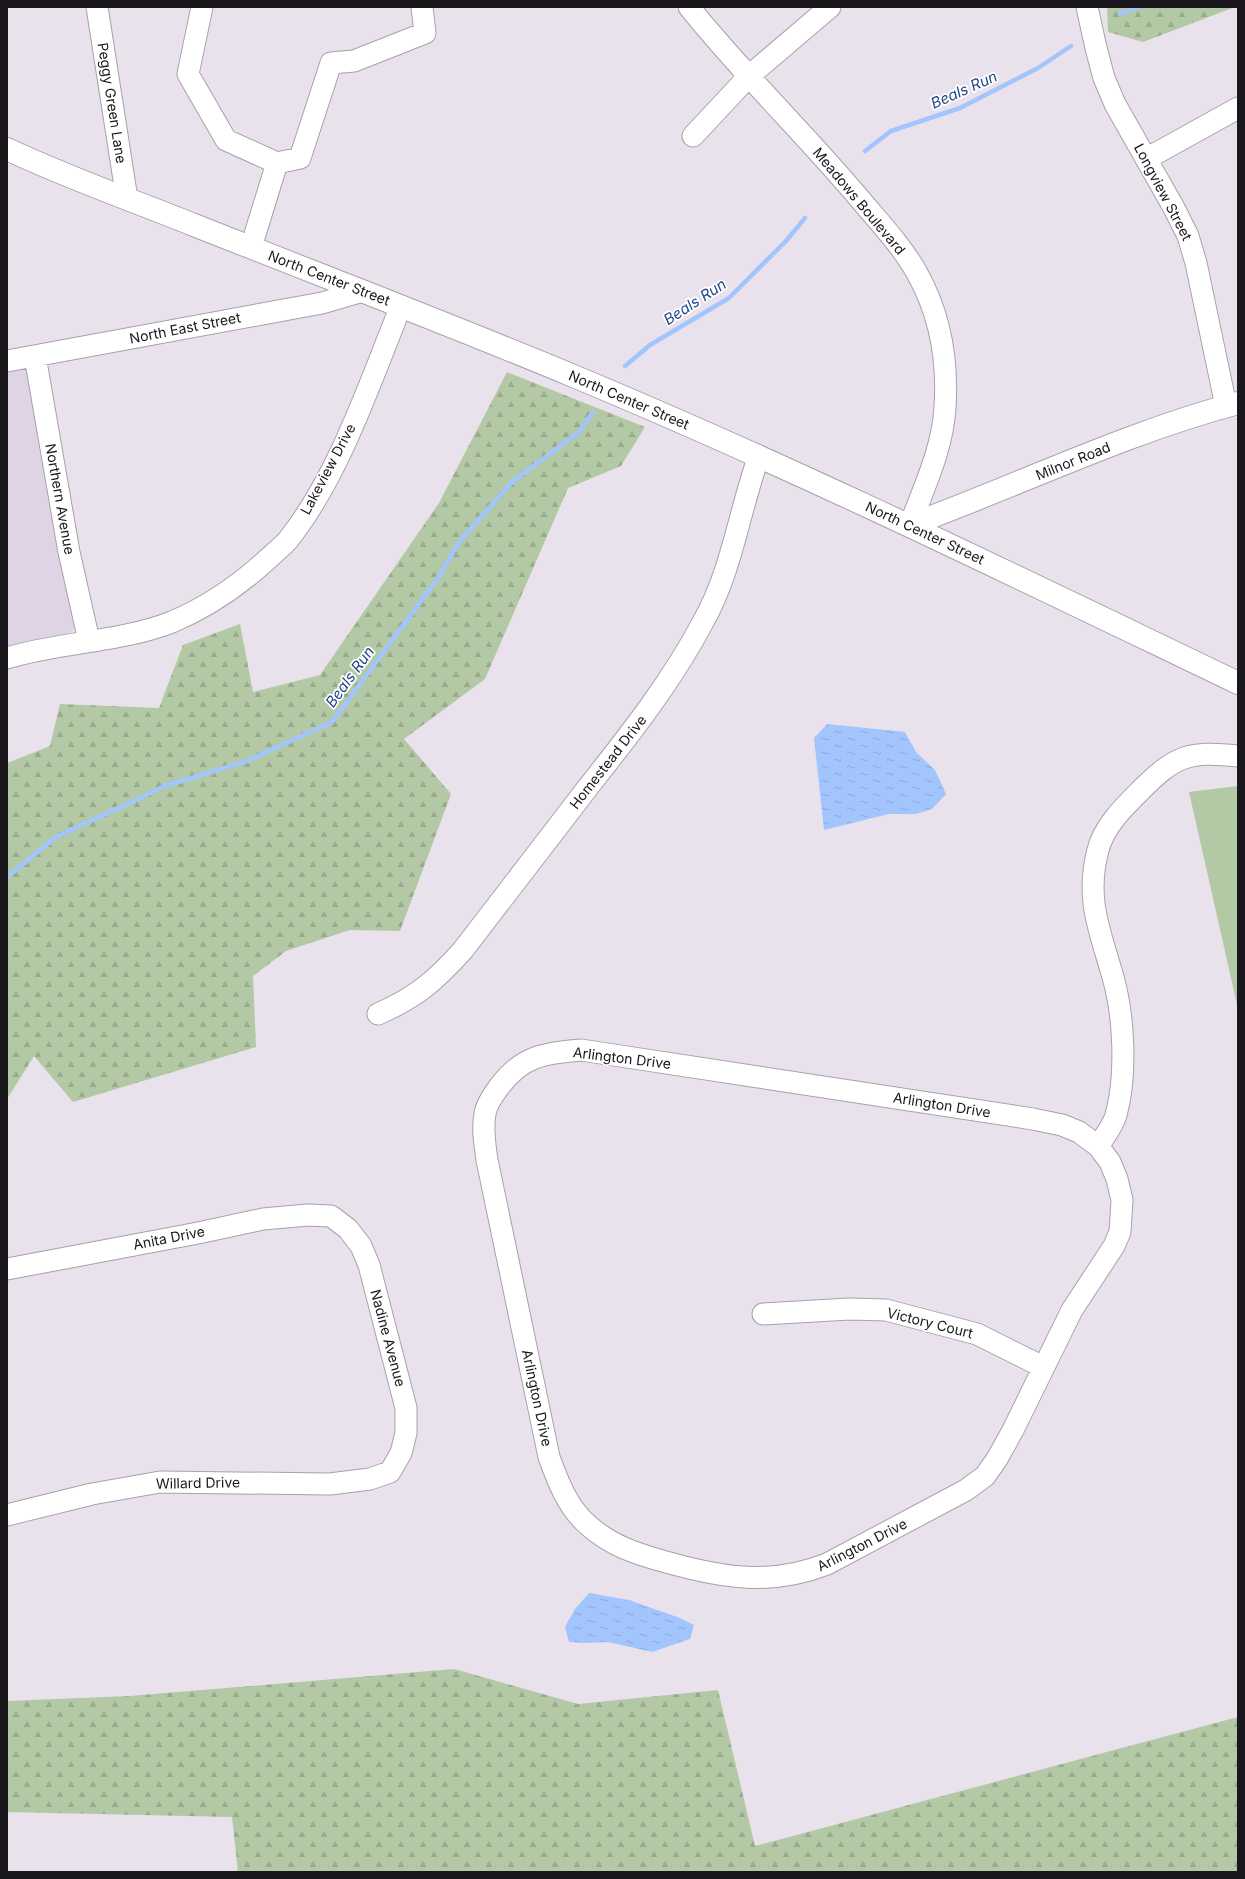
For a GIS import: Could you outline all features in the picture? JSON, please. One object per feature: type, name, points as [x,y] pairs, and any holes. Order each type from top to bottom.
[{"type":"main road","name":"North Center Street","points":[[7,149],[127,199],[401,306],[573,376],[759,456],[910,524],[1238,683]]},
{"type":"main road","name":"Milnor Road","points":[[910,524],[974,501],[1101,449],[1232,404]]},
{"type":"street","name":"Peggy Green Lane","points":[[97,7],[127,199]]},
{"type":"street","points":[[202,7],[188,74],[226,140],[277,163],[300,158],[331,63],[354,61],[425,33],[422,7]]},
{"type":"street","name":"Meadows Boulevard","points":[[689,7],[749,76],[844,180],[890,234],[917,273],[936,316],[946,362],[945,408],[936,454],[910,524]]},
{"type":"street","points":[[693,136],[749,76],[830,7]]},
{"type":"street","name":"Longview Street","points":[[1087,7],[1104,78],[1115,104],[1181,222],[1196,263],[1232,404]]},
{"type":"street","points":[[1146,159],[1238,108]]},
{"type":"street","points":[[251,247],[277,163]]},
{"type":"street","name":"North East Street","points":[[7,362],[322,303],[363,291]]},
{"type":"street","name":"Lakeview Drive","points":[[7,658],[126,635],[172,622],[214,602],[253,573],[287,541],[314,502],[336,461],[365,396],[401,306]]},
{"type":"street","name":"Northern Avenue","points":[[35,356],[69,552],[89,641]]},
{"type":"street","name":"Homestead Drive","points":[[378,1014],[402,1004],[423,990],[441,974],[463,950],[643,717],[704,622],[718,591],[727,566],[749,482],[759,456]]},
{"type":"street","points":[[1098,1146],[1108,1132],[1116,1115],[1122,1072],[1122,1047],[1116,989],[1094,912],[1093,888],[1098,849],[1105,832],[1122,808],[1158,773],[1177,760],[1196,754],[1238,756]]},
{"type":"street","name":"Arlington Drive","points":[[581,1050],[1033,1119],[1062,1125],[1079,1132],[1098,1146],[1110,1162],[1117,1179],[1122,1200],[1120,1232],[1114,1246],[1072,1310],[1013,1430],[997,1459],[985,1476],[966,1490],[827,1564],[812,1570],[788,1575],[761,1578],[730,1577],[697,1571],[630,1552],[600,1536],[575,1512],[565,1495],[549,1457],[486,1160],[484,1133],[485,1113],[493,1095],[508,1074],[528,1060],[550,1052],[581,1050]]},
{"type":"street","name":"Anita Drive","points":[[7,1269],[198,1233],[263,1219],[296,1215],[331,1216]]},
{"type":"street","name":"Nadine Avenue","points":[[331,1216],[348,1229],[361,1246],[369,1265],[401,1386],[406,1408],[406,1433],[401,1453],[390,1472]]},
{"type":"street","name":"Victory Court","points":[[763,1314],[849,1309],[886,1310],[977,1334],[1043,1367]]},
{"type":"street","name":"Willard Drive","points":[[7,1516],[92,1494],[160,1482],[330,1484],[370,1478],[390,1472]]},
{"type":"shaded area","points":[[29,365],[79,622],[73,630],[64,636],[7,648],[7,368]]},
{"type":"green space","points":[[1107,7],[1235,7],[1143,42],[1108,32]]},
{"type":"green space","points":[[507,372],[645,427],[621,466],[568,488],[485,679],[404,739],[451,794],[400,931],[350,930],[286,951],[253,976],[256,1047],[73,1102],[34,1056],[7,1099],[7,763],[50,746],[60,704],[159,708],[183,645],[240,624],[253,692],[320,675],[439,503]]},
{"type":"green space","points":[[1238,786],[1238,1009],[1189,792]]},
{"type":"green space","points":[[454,1669],[578,1704],[718,1690],[755,1846],[1238,1717],[1238,1872],[238,1872],[232,1817],[7,1812],[7,1701],[130,1696]]},
{"type":"water","points":[[827,724],[905,732],[916,752],[935,770],[946,794],[932,809],[916,814],[889,814],[824,830],[814,738]]},
{"type":"water","points":[[589,1593],[629,1600],[680,1618],[694,1625],[690,1639],[652,1652],[608,1642],[569,1642],[565,1627],[575,1609]]},
{"type":"waterway","name":"Beals Run","points":[[1120,14],[1140,7]]},
{"type":"waterway","name":"Beals Run","points":[[865,151],[891,131],[960,108],[1038,68],[1071,46]]},
{"type":"waterway","name":"Beals Run","points":[[625,366],[650,345],[729,298],[786,241],[805,218]]},
{"type":"waterway","name":"Beals Run","points":[[7,877],[56,837],[165,786],[247,761],[332,722],[438,578],[459,542],[512,482],[579,432],[593,412]]}]
